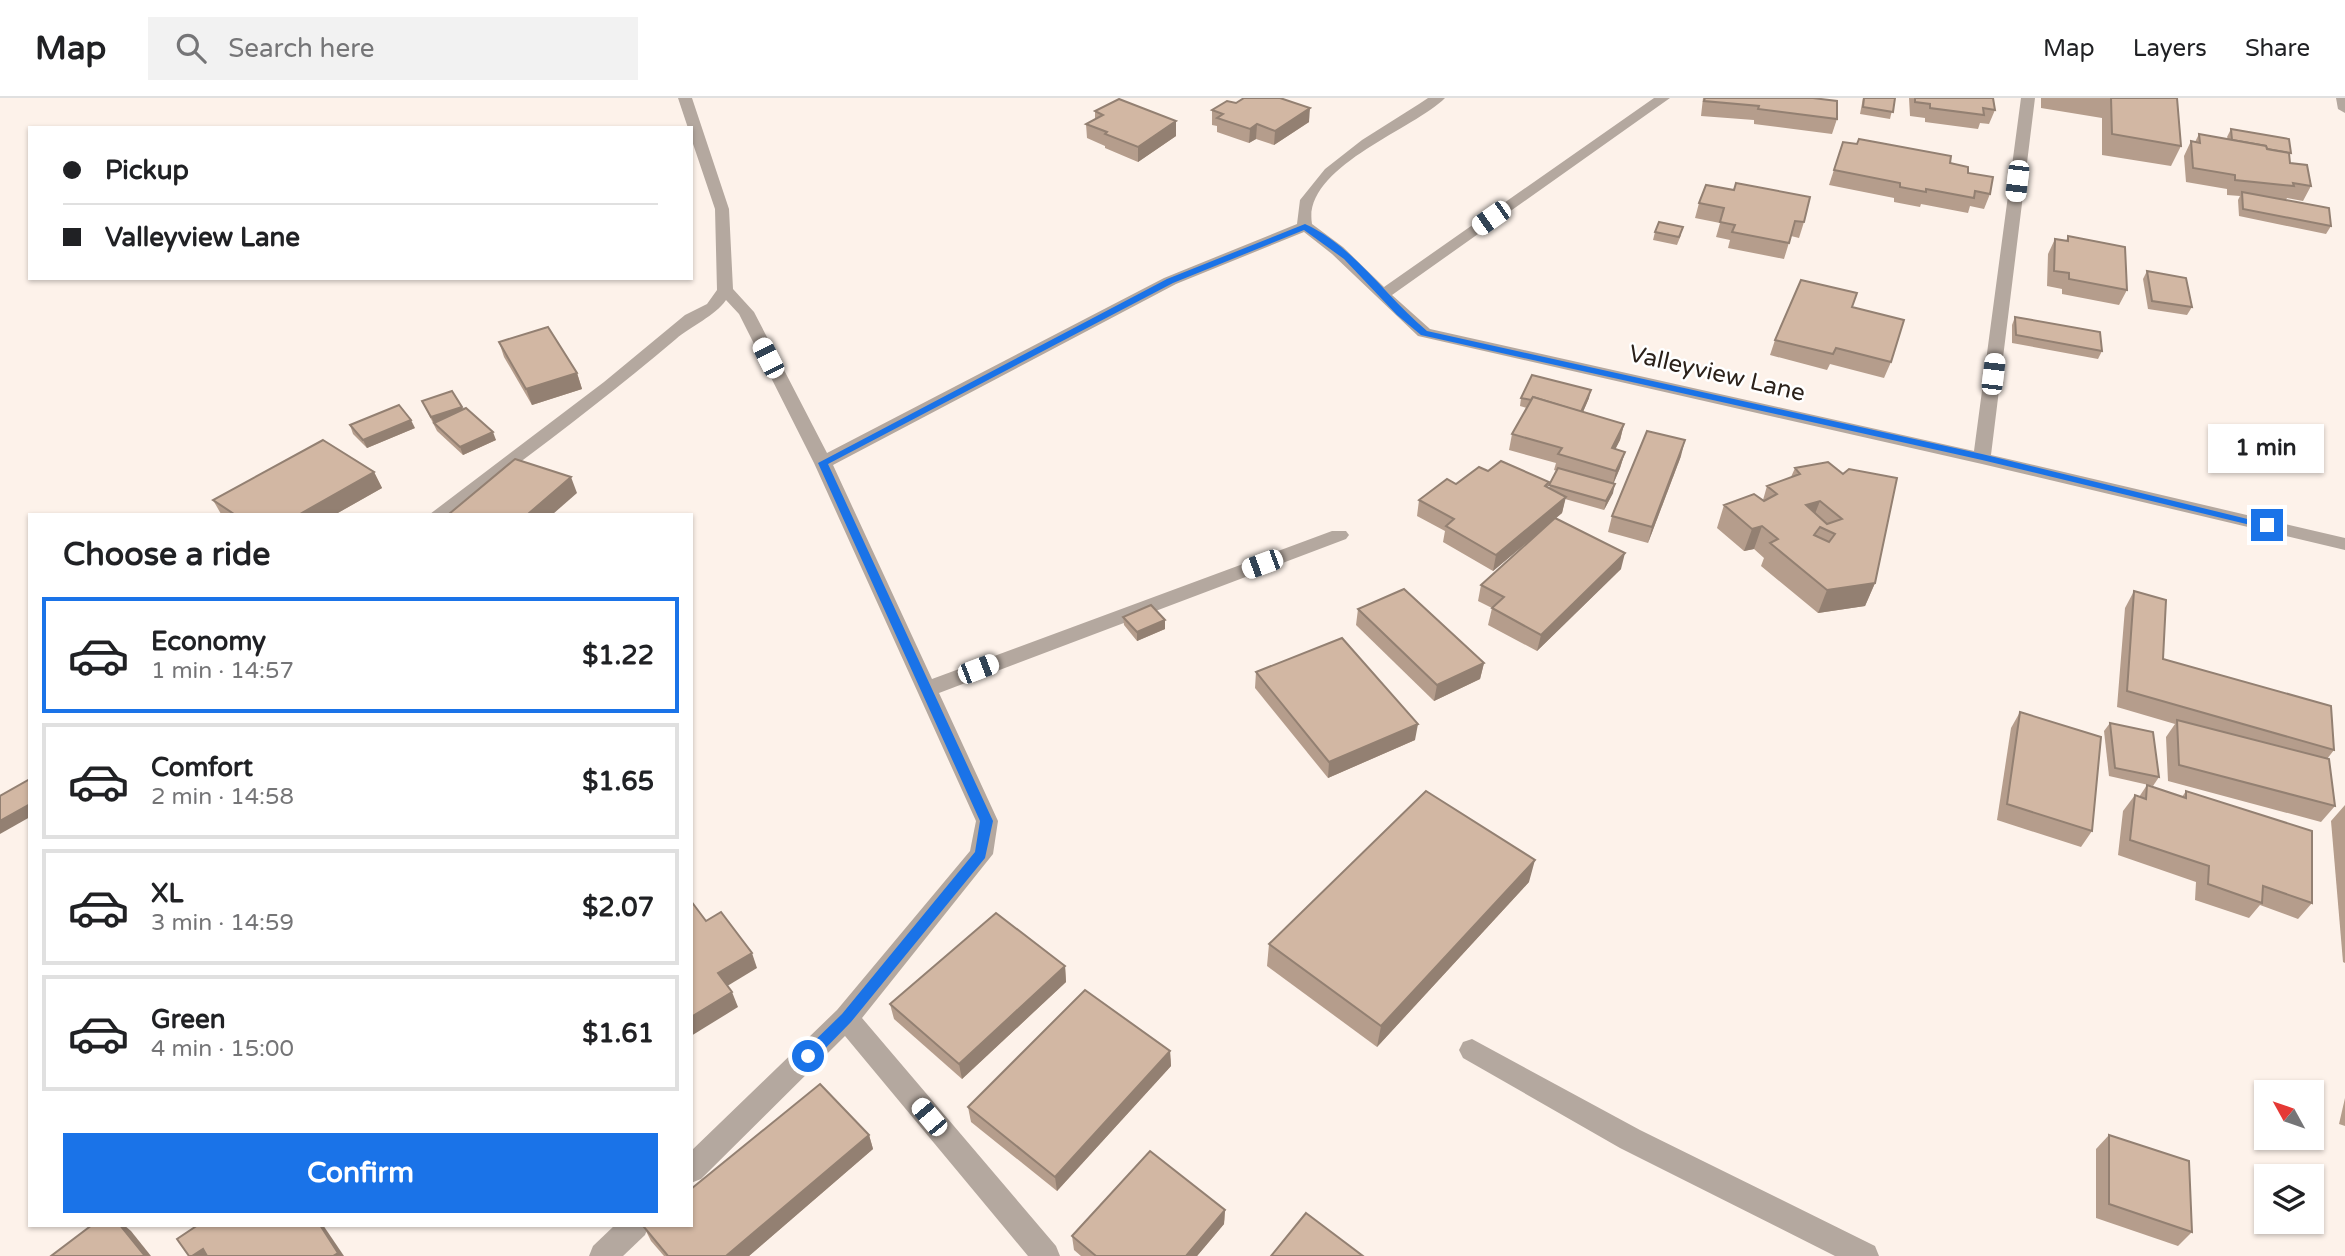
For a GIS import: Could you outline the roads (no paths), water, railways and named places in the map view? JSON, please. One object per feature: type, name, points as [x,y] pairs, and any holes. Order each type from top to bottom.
[{"type":"street","points":[[440,513],[610,386],[691,318],[713,307],[725,290],[722,209],[685,98]]},
{"type":"street","points":[[823,463],[1170,281],[1305,226],[1305,203],[1324,179],[1403,118],[1438,98]]},
{"type":"street","points":[[1384,294],[1663,98]]},
{"type":"street","points":[[1982,457],[2028,98]]},
{"type":"street","points":[[2343,98],[2345,109]]},
{"type":"street","name":"Valleyview Lane","points":[[1305,226],[1347,257],[1400,313],[1424,333],[1982,457],[2345,544]]},
{"type":"street","points":[[693,1168],[846,1018],[981,854],[987,821],[823,463],[746,312],[725,290]]},
{"type":"street","points":[[927,689],[1339,535]]},
{"type":"street","points":[[846,1018],[1046,1256]]},
{"type":"street","points":[[1472,1050],[1630,1139],[1865,1256]]},
{"type":"street","points":[[603,1256],[633,1227]]}]
